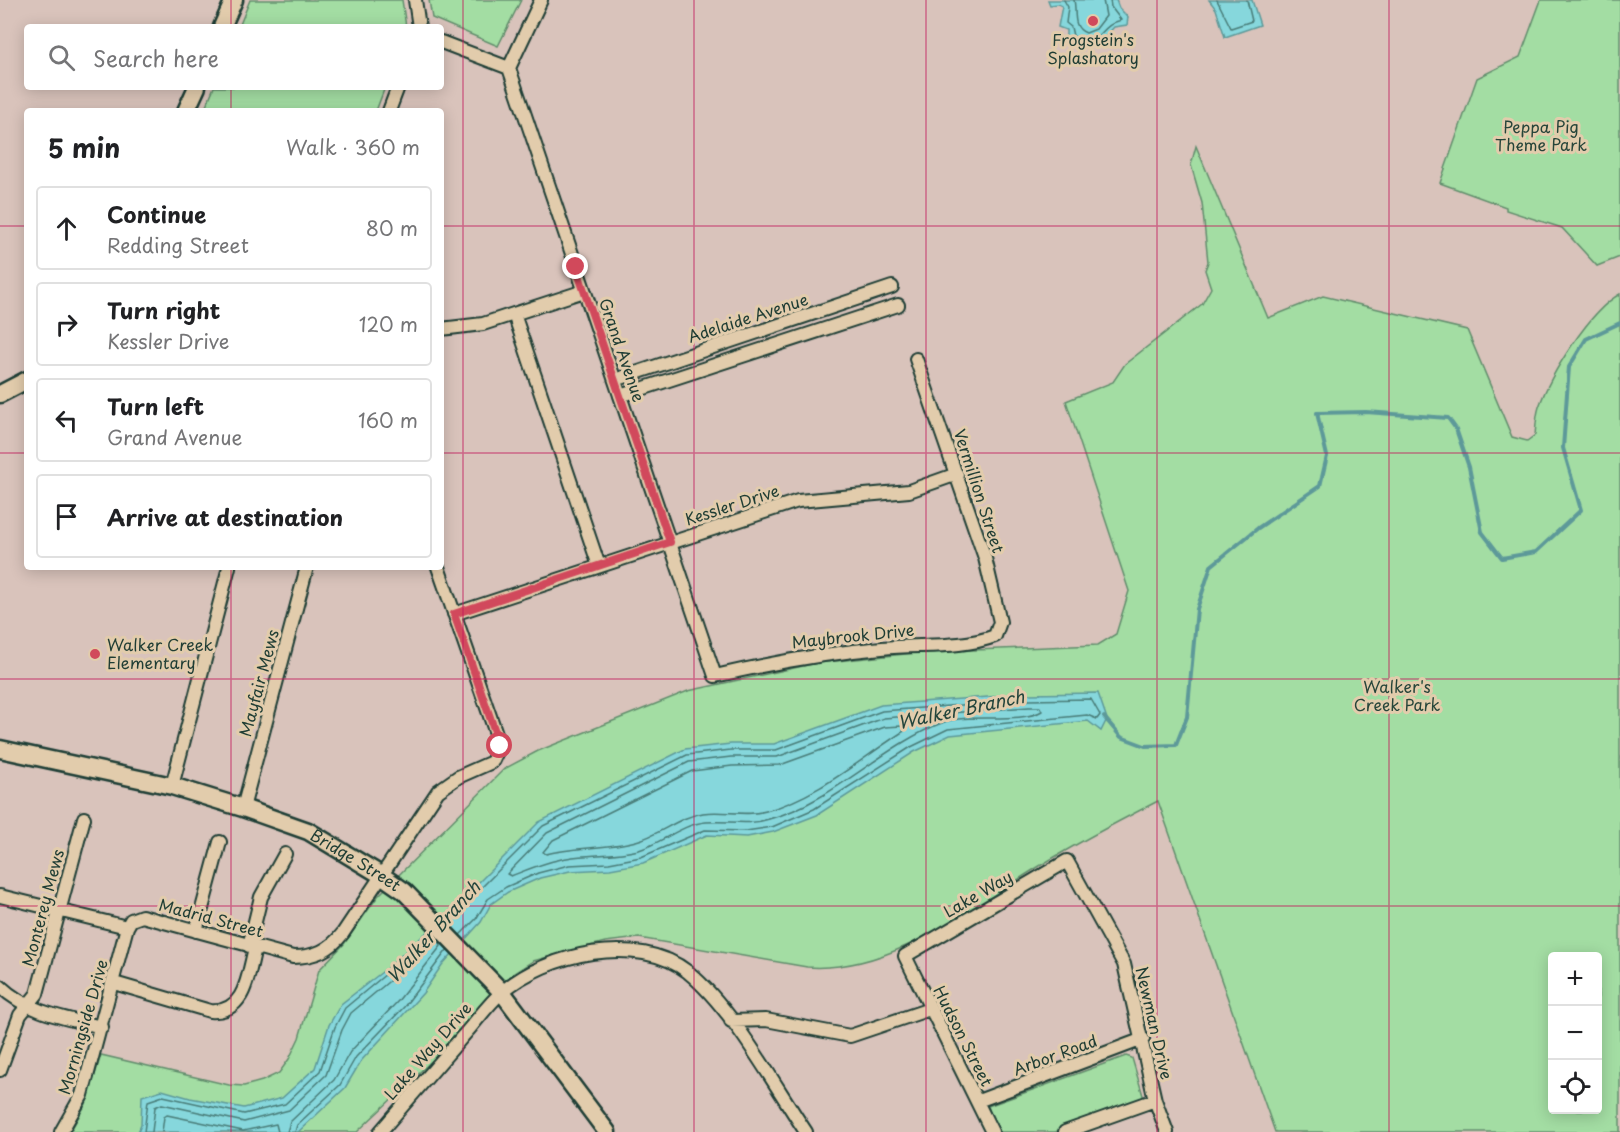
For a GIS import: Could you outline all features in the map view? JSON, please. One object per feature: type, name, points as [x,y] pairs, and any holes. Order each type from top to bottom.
[{"type":"street","points":[[223,24],[234,0]]},
{"type":"street","points":[[415,0],[419,24]]},
{"type":"street","points":[[444,43],[509,68],[541,0]]},
{"type":"street","name":"Grand Avenue","points":[[509,68],[715,676]]},
{"type":"street","points":[[187,108],[195,90]]},
{"type":"street","points":[[390,108],[397,90]]},
{"type":"street","name":"Adelaide Avenue","points":[[615,380],[892,287]]},
{"type":"street","points":[[444,329],[483,324],[584,291]]},
{"type":"street","name":"Adelaide Avenue","points":[[620,396],[898,305]]},
{"type":"street","points":[[514,314],[599,566]]},
{"type":"street","name":"Vermillion Street","points":[[916,359],[985,558],[1000,622],[995,636]]},
{"type":"street","points":[[0,394],[24,382]]},
{"type":"street","name":"Kessler Drive","points":[[454,614],[798,501],[909,491],[957,474]]},
{"type":"street","points":[[172,786],[228,570]]},
{"type":"street","name":"Mayfair Mews","points":[[243,808],[306,570]]},
{"type":"street","name":"Madrid Street","points":[[127,927],[132,920],[142,916],[252,947],[301,957],[330,947],[343,933],[438,791],[458,777],[492,762],[500,746],[439,570]]},
{"type":"street","name":"Maybrook Drive","points":[[715,676],[783,660],[882,648],[973,642],[995,636]]},
{"type":"street","name":"Bridge Street","points":[[0,749],[172,786],[243,808],[308,831],[381,875],[411,898],[502,992],[608,1132]]},
{"type":"street","name":"Monterey Mews","points":[[0,1070],[20,1015],[37,993],[84,818]]},
{"type":"street","points":[[196,931],[220,842]]},
{"type":"street","points":[[114,983],[210,1011],[226,1010],[240,999],[261,897],[285,854]]},
{"type":"street","name":"Lake Way","points":[[905,956],[1067,861]]},
{"type":"street","name":"Newman Drive","points":[[1067,861],[1124,964],[1155,1100],[1167,1132]]},
{"type":"street","points":[[0,896],[61,909],[127,927]]},
{"type":"street","name":"Morningside Drive","points":[[61,1132],[82,1095],[114,983],[127,927]]},
{"type":"street","points":[[502,992],[534,972],[585,954],[607,950],[641,952],[686,971],[703,986],[731,1021],[807,1132]]},
{"type":"street","name":"Hudson Street","points":[[905,956],[992,1132]]},
{"type":"street","points":[[0,986],[26,1006],[102,1027]]},
{"type":"street","name":"Lake Way Drive","points":[[380,1132],[502,992]]},
{"type":"street","points":[[731,1021],[766,1020],[850,1036],[930,1009]]},
{"type":"street","name":"Arbor Road","points":[[978,1101],[1143,1040]]},
{"type":"street","points":[[1065,1132],[1155,1100]]},
{"type":"green space","points":[[250,0],[402,0],[406,24],[240,24]]},
{"type":"green space","points":[[429,0],[521,0],[498,46],[432,18]]},
{"type":"green space","name":"Peppa Pig Theme Park","points":[[1541,0],[1620,0],[1620,257],[1597,266],[1562,228],[1506,210],[1506,207],[1440,183],[1477,78],[1520,57]]},
{"type":"green space","points":[[213,90],[384,90],[377,108],[205,108]]},
{"type":"green space","name":"Walker's Creek Park","points":[[1196,146],[1268,318],[1323,296],[1467,330],[1512,437],[1527,441],[1535,435],[1539,407],[1544,394],[1572,344],[1596,314],[1620,294],[1620,1132],[1275,1132],[1158,801],[1053,858],[928,935],[869,960],[838,966],[807,967],[639,938],[605,942],[533,961],[514,973],[443,1050],[357,1132],[70,1132],[86,1104],[101,1055],[229,1085],[244,1086],[279,1073],[299,1038],[319,970],[344,944],[378,896],[504,769],[538,751],[688,691],[817,663],[925,652],[1098,645],[1116,634],[1129,591],[1066,401],[1113,382],[1125,364],[1202,304],[1211,288],[1205,270],[1208,262],[1202,203],[1191,165]]},
{"type":"green space","points":[[1126,1056],[1132,1058],[1144,1099],[1138,1103],[1055,1132],[996,1132],[988,1106]]},
{"type":"water","name":"Frogstein's Splashatory","points":[[1048,0],[1116,0],[1119,8],[1128,17],[1127,25],[1114,27],[1103,39],[1093,45],[1075,43],[1066,39],[1066,30],[1058,27],[1062,6],[1050,5]]},
{"type":"water","points":[[1209,0],[1252,0],[1260,25],[1225,37],[1216,9]]},
{"type":"water","points":[[1098,693],[1107,719],[1101,731],[1088,721],[950,735],[914,752],[817,815],[773,832],[747,837],[707,835],[643,863],[610,869],[570,871],[540,878],[508,892],[491,904],[481,922],[442,965],[423,993],[361,1061],[345,1088],[298,1132],[138,1132],[141,1125],[142,1096],[162,1090],[190,1098],[244,1108],[282,1098],[315,1068],[329,1025],[341,1004],[386,969],[447,914],[539,822],[685,749],[731,744],[774,744],[881,705],[1028,694]]},
{"type":"waterway","name":"Walker Branch","points":[[1104,717],[1121,737],[1145,746],[1176,745],[1187,717],[1197,609],[1211,566],[1258,528],[1320,486],[1327,456],[1317,413],[1366,412],[1448,418],[1456,429],[1469,467],[1482,532],[1502,558],[1536,552],[1581,510],[1563,448],[1569,367],[1586,339],[1620,323]]},
{"type":"place","name":"Frogstein's Splashatory","points":[[1093,21]]},
{"type":"place","name":"Walker Creek Elementary","points":[[95,654]]},
{"type":"route","points":[[500,746],[454,614],[670,542],[576,267]]}]
